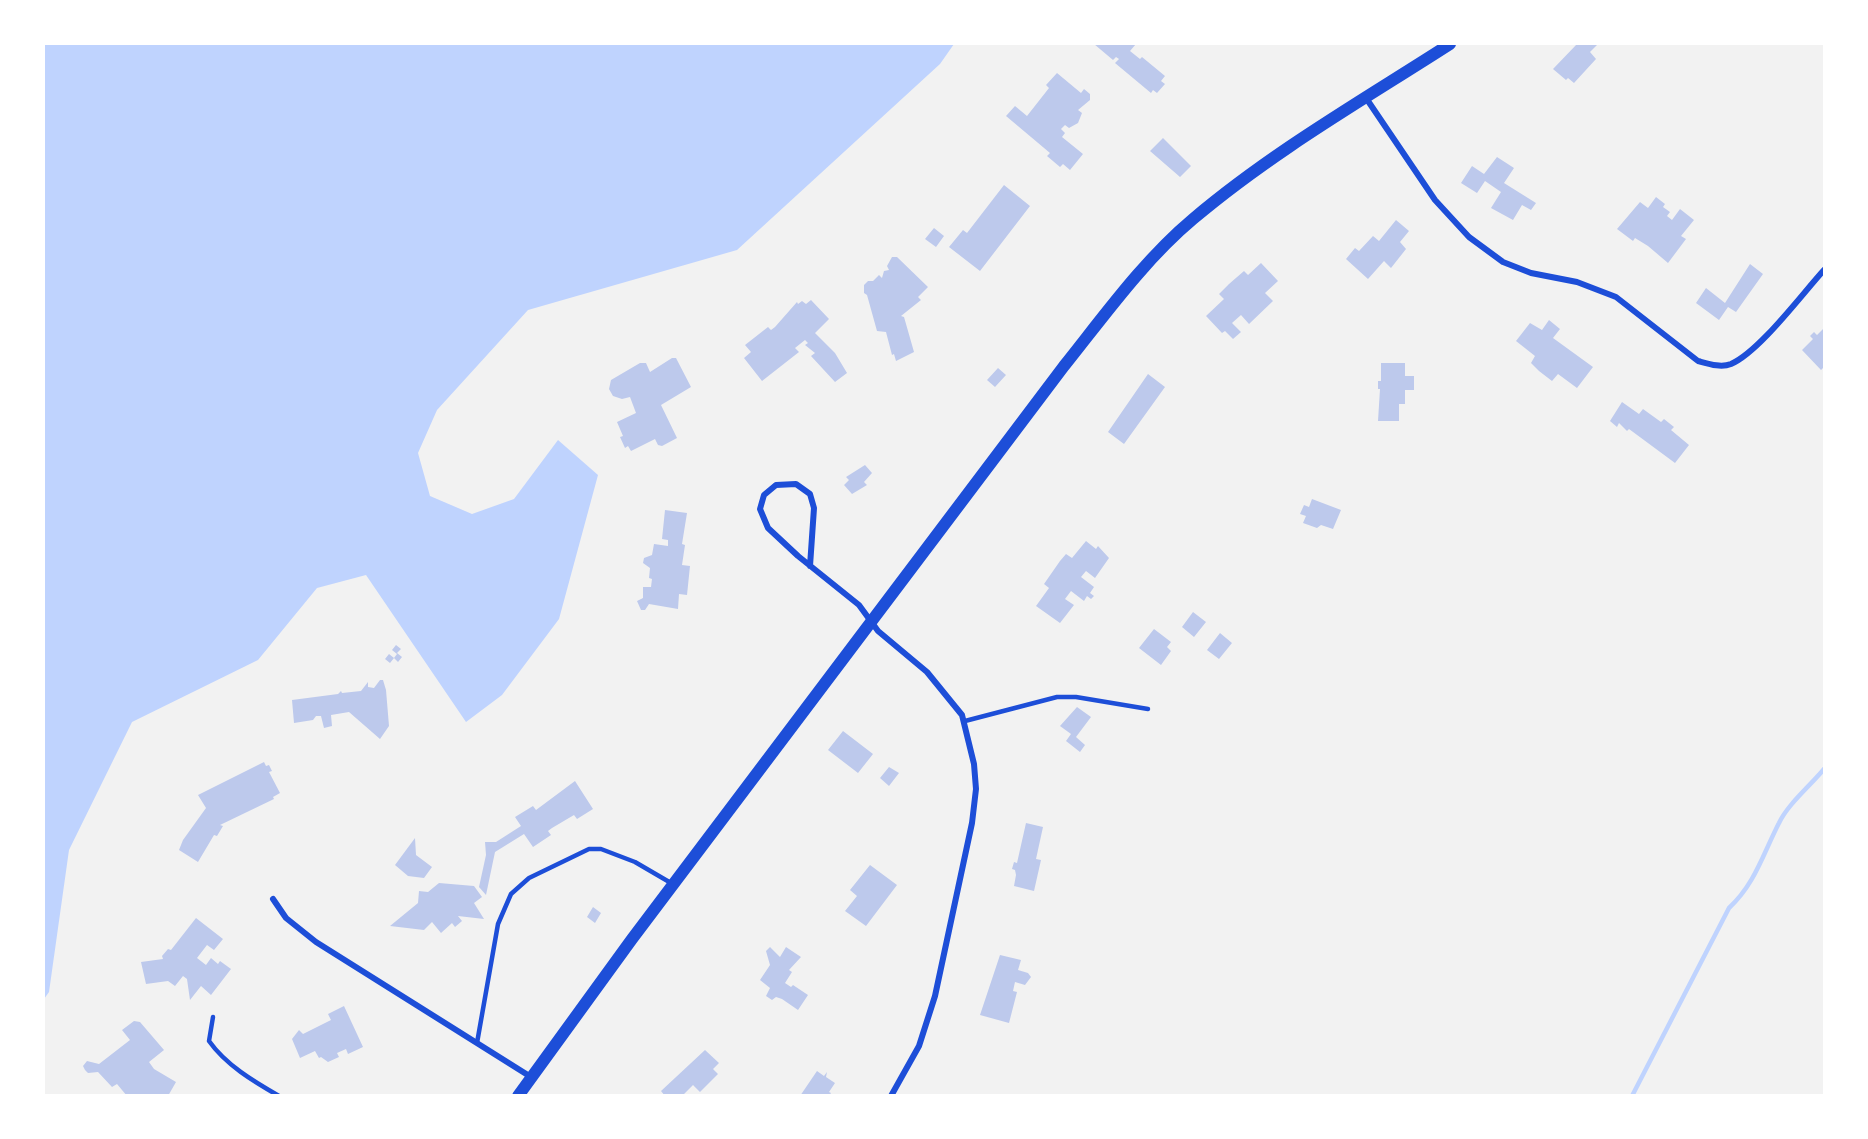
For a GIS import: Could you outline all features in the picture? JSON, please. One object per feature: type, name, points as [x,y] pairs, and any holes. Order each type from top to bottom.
[{"type":"main road","points":[[518,1095],[673,884],[1064,366],[1132,282],[1191,220],[1250,174],[1450,44]]},
{"type":"street","points":[[1366,98],[1435,200],[1469,237],[1503,262],[1531,273],[1577,282],[1616,297],[1698,361],[1713,365],[1729,365],[1747,355],[1824,270]]},
{"type":"street","points":[[810,566],[814,508],[810,494],[796,484],[776,485],[764,495],[760,509],[768,528],[810,566],[858,605],[871,622],[927,672],[959,709],[965,721],[975,775],[972,823],[935,996],[919,1046],[891,1095]]},
{"type":"street","points":[[273,899],[286,918],[316,942],[531,1077]]},
{"type":"lane","points":[[965,721],[1058,697],[1076,697],[1148,709]]},
{"type":"lane","points":[[477,1043],[498,924],[511,894],[529,878],[589,849],[601,849],[635,862],[673,884]]},
{"type":"lane","points":[[213,1017],[209,1041],[218,1053],[254,1081],[279,1095]]},
{"type":"water","points":[[44,44],[954,44],[940,64],[737,250],[528,310],[437,410],[418,453],[430,496],[472,514],[514,499],[558,440],[598,475],[559,619],[502,695],[466,722],[366,575],[317,588],[258,660],[132,722],[69,850],[49,992],[44,999]]},
{"type":"building","points":[[1094,44],[1136,44],[1130,51],[1140,59],[1142,57],[1165,76],[1161,81],[1165,84],[1157,93],[1153,90],[1151,93],[1115,63],[1119,59],[1116,57],[1113,60]]},
{"type":"building","points":[[1577,44],[1598,44],[1590,52],[1596,59],[1574,83],[1568,78],[1566,80],[1553,69]]},
{"type":"building","points":[[1057,73],[1081,93],[1084,89],[1090,94],[1090,100],[1078,110],[1082,113],[1078,123],[1069,128],[1065,125],[1061,129],[1065,133],[1062,137],[1083,154],[1070,170],[1063,164],[1060,167],[1047,156],[1050,153],[1006,116],[1015,106],[1027,116],[1049,88],[1046,85]]},
{"type":"building","points":[[1163,138],[1191,166],[1180,177],[1150,151]]},
{"type":"building","points":[[1497,157],[1514,168],[1504,183],[1536,203],[1531,210],[1522,205],[1513,220],[1491,208],[1501,192],[1485,181],[1477,193],[1461,183],[1472,166],[1484,174]]},
{"type":"building","points":[[1004,185],[1030,206],[980,271],[949,247],[963,230],[967,233]]},
{"type":"building","points":[[1656,197],[1665,204],[1663,207],[1670,212],[1667,216],[1672,220],[1680,209],[1694,220],[1681,236],[1686,239],[1668,263],[1648,246],[1635,238],[1633,241],[1617,229],[1640,202],[1648,208]]},
{"type":"building","points":[[1396,220],[1409,231],[1400,242],[1406,249],[1391,268],[1384,261],[1368,279],[1346,259],[1355,248],[1359,251],[1373,236],[1379,241]]},
{"type":"building","points":[[934,228],[944,236],[936,247],[925,239]]},
{"type":"building","points":[[892,257],[897,257],[928,287],[918,297],[921,300],[901,316],[904,317],[914,352],[896,361],[894,354],[892,355],[886,332],[877,331],[867,295],[864,293],[864,285],[868,281],[873,281],[879,275],[882,278],[884,271],[889,270],[887,266]]},
{"type":"building","points":[[1261,263],[1278,281],[1265,293],[1273,301],[1249,324],[1241,315],[1232,323],[1241,332],[1233,339],[1225,331],[1222,333],[1206,316],[1224,299],[1219,294],[1229,284],[1244,271],[1248,275]]},
{"type":"building","points":[[1750,264],[1763,274],[1736,312],[1728,307],[1719,320],[1696,303],[1706,288],[1725,303]]},
{"type":"building","points":[[811,300],[829,319],[815,333],[835,353],[847,373],[835,382],[811,356],[815,353],[805,345],[808,343],[805,340],[795,348],[799,352],[762,381],[744,358],[751,352],[745,345],[768,327],[771,330],[775,327],[797,302],[798,304],[802,301],[806,304]]},
{"type":"building","points":[[1549,320],[1560,329],[1553,338],[1593,367],[1577,388],[1558,374],[1552,381],[1539,371],[1531,363],[1535,356],[1516,341],[1530,323],[1542,330]]},
{"type":"building","points":[[1824,328],[1824,367],[1821,370],[1802,350],[1813,339],[1810,336],[1814,332],[1817,335]]},
{"type":"building","points":[[672,358],[676,358],[691,387],[661,405],[677,438],[662,446],[658,445],[655,439],[631,451],[628,446],[625,448],[617,422],[636,413],[630,397],[622,399],[613,396],[609,389],[611,380],[640,363],[646,363],[650,372]]},
{"type":"building","points":[[1381,363],[1405,363],[1405,376],[1414,376],[1414,390],[1405,390],[1405,404],[1399,404],[1399,421],[1378,421],[1380,389],[1378,389],[1378,381],[1381,381]]},
{"type":"building","points":[[998,368],[1006,375],[995,387],[987,380]]},
{"type":"building","points":[[1148,374],[1165,387],[1124,444],[1108,432]]},
{"type":"building","points":[[1622,402],[1639,414],[1643,409],[1661,422],[1664,419],[1674,427],[1671,430],[1689,445],[1675,463],[1629,429],[1627,431],[1619,423],[1617,427],[1610,421]]},
{"type":"building","points":[[865,465],[872,473],[864,482],[867,485],[852,494],[844,485],[849,480],[846,477]]},
{"type":"building","points":[[1312,499],[1341,510],[1333,529],[1321,525],[1317,528],[1303,523],[1306,516],[1300,514],[1304,505],[1309,507]]},
{"type":"building","points":[[665,510],[687,513],[682,544],[685,545],[682,565],[690,566],[687,595],[679,594],[678,609],[649,604],[645,610],[641,610],[637,601],[643,598],[643,587],[651,587],[652,579],[649,578],[650,568],[643,563],[644,558],[652,555],[654,544],[668,546],[668,540],[662,539]]},
{"type":"building","points":[[1086,541],[1096,549],[1098,546],[1109,558],[1095,578],[1086,571],[1081,577],[1094,587],[1090,593],[1094,596],[1091,599],[1087,596],[1084,601],[1071,591],[1065,599],[1074,605],[1060,623],[1036,606],[1049,588],[1044,584],[1060,561],[1066,554],[1072,558]]},
{"type":"building","points":[[1193,612],[1206,622],[1194,637],[1182,627]]},
{"type":"building","points":[[1154,629],[1171,642],[1167,647],[1171,651],[1161,665],[1139,648]]},
{"type":"building","points":[[1220,633],[1232,643],[1219,659],[1207,650]]},
{"type":"building","points":[[396,645],[401,649],[397,653],[402,657],[398,662],[394,658],[397,654],[392,650]]},
{"type":"building","points":[[389,654],[394,658],[390,663],[385,659]]},
{"type":"building","points":[[380,680],[383,680],[386,690],[389,726],[380,739],[349,712],[331,715],[332,726],[324,728],[321,716],[316,716],[313,720],[294,723],[292,700],[338,694],[341,691],[342,693],[361,691],[368,682],[368,687],[374,688]]},
{"type":"building","points":[[1077,707],[1091,717],[1076,737],[1085,745],[1080,752],[1066,741],[1071,734],[1060,726]]},
{"type":"building","points":[[843,731],[873,754],[858,773],[828,750]]},
{"type":"building","points":[[264,762],[266,766],[269,765],[272,771],[269,772],[280,793],[273,797],[274,799],[220,825],[223,826],[217,836],[214,835],[198,862],[179,850],[183,840],[206,808],[198,795]]},
{"type":"building","points":[[889,767],[899,773],[889,786],[880,778]]},
{"type":"building","points":[[575,781],[593,809],[577,819],[574,815],[552,828],[548,831],[551,835],[533,847],[524,834],[495,852],[486,895],[479,887],[486,855],[485,842],[496,842],[521,826],[515,817],[533,806],[536,810]]},
{"type":"building","points":[[1026,823],[1043,827],[1036,859],[1041,860],[1034,891],[1014,886],[1016,875],[1015,870],[1012,869],[1014,862],[1017,863]]},
{"type":"building","points":[[415,838],[416,855],[432,867],[424,878],[408,876],[395,865]]},
{"type":"building","points":[[870,865],[897,885],[866,926],[845,911],[857,896],[850,890]]},
{"type":"building","points":[[439,883],[474,886],[482,897],[474,903],[484,919],[458,916],[462,921],[455,927],[452,923],[441,933],[432,922],[424,930],[390,926],[418,903],[419,891],[428,892]]},
{"type":"building","points":[[593,907],[601,913],[595,923],[587,917]]},
{"type":"building","points":[[196,918],[223,939],[214,950],[207,945],[197,958],[206,965],[211,958],[218,964],[220,961],[231,969],[211,995],[201,986],[190,1000],[187,979],[183,976],[175,986],[168,981],[146,984],[141,962],[163,959],[162,956],[168,949],[171,950]]},
{"type":"building","points":[[770,947],[780,957],[786,947],[801,957],[789,970],[792,972],[785,983],[791,987],[793,985],[808,995],[798,1010],[782,999],[776,997],[772,1000],[766,996],[770,988],[760,980],[770,965],[766,951]]},
{"type":"building","points":[[1000,955],[1021,960],[1018,970],[1028,973],[1031,977],[1025,985],[1015,982],[1013,991],[1017,992],[1009,1023],[980,1015]]},
{"type":"building","points":[[344,1006],[363,1047],[348,1054],[346,1049],[337,1053],[339,1057],[328,1062],[319,1058],[315,1051],[300,1058],[292,1039],[299,1030],[303,1034],[331,1020],[328,1014]]},
{"type":"building","points":[[134,1021],[140,1022],[164,1050],[149,1062],[154,1069],[176,1082],[168,1096],[127,1096],[117,1084],[112,1087],[98,1072],[88,1073],[83,1066],[87,1061],[99,1064],[130,1040],[122,1030]]},
{"type":"building","points":[[705,1050],[719,1063],[713,1069],[718,1074],[700,1092],[693,1085],[682,1096],[665,1096],[661,1091]]},
{"type":"building","points":[[817,1071],[824,1076],[827,1072],[826,1077],[835,1083],[829,1096],[800,1096]]},
{"type":"waterway","points":[[1632,1096],[1729,908],[1752,879],[1783,816],[1824,769]]}]
